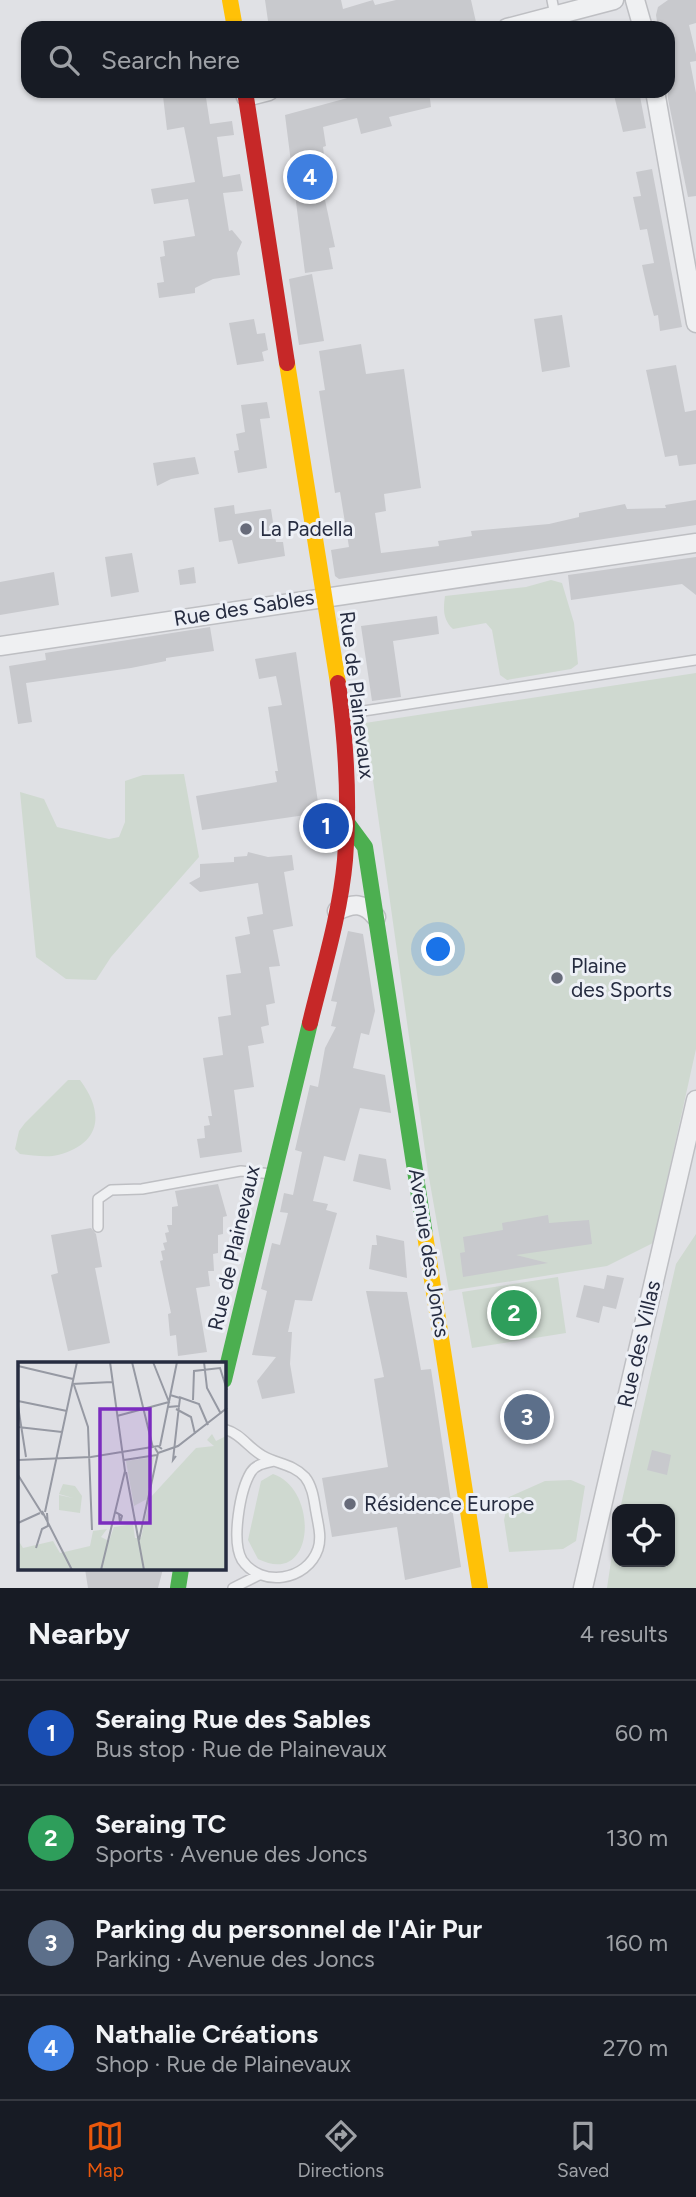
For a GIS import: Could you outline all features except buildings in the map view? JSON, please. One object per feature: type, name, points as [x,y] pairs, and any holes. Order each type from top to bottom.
[{"type":"street","points":[[230,0],[234,21]]},
{"type":"street","points":[[523,21],[553,8],[614,0]]},
{"type":"street","points":[[635,0],[641,21]]},
{"type":"street","name":"Rue de Plainevaux","points":[[226,1372],[337,911],[347,858],[348,824],[343,714],[246,98]]},
{"type":"street","points":[[656,98],[696,323]]},
{"type":"street","name":"Rue des Sables","points":[[0,646],[323,596],[696,543]]},
{"type":"street","name":"Avenue des Joncs","points":[[348,824],[365,847],[480,1588]]},
{"type":"street","points":[[337,911],[351,904],[360,905],[369,908],[376,918]]},
{"type":"street","name":"Rue des Villas","points":[[583,1588],[696,1100]]},
{"type":"street","points":[[178,1588],[181,1570]]},
{"type":"lane","points":[[343,714],[696,660]]},
{"type":"lane","points":[[98,1227],[98,1199],[111,1190],[150,1187],[241,1171],[273,1174]]},
{"type":"lane","points":[[226,1430],[244,1438],[259,1454],[288,1465],[308,1480],[320,1537],[310,1564],[298,1574],[278,1579],[259,1575],[248,1568],[240,1556],[236,1534],[250,1474],[259,1465],[274,1461]]},
{"type":"lane","points":[[233,1588],[259,1575]]},
{"type":"shaded area","points":[[551,580],[562,583],[574,623],[578,664],[571,669],[507,680],[500,675],[492,630],[486,623],[453,629],[446,618],[445,596],[526,587]]},
{"type":"shaded area","name":"Plaine des Sports","points":[[696,673],[696,1049],[653,1243],[607,1266],[449,1291],[428,1172],[365,723]]},
{"type":"shaded area","points":[[184,774],[199,857],[111,957],[96,980],[66,979],[36,957],[20,792],[44,799],[57,827],[109,839],[119,837],[125,822],[125,781],[143,775]]},
{"type":"shaded area","points":[[68,1080],[80,1080],[93,1104],[95,1126],[90,1135],[72,1150],[58,1155],[20,1154],[15,1149],[19,1131]]},
{"type":"shaded area","points":[[696,1234],[696,1588],[607,1588],[612,1554],[612,1567],[675,1567],[675,1504],[621,1504],[676,1264]]},
{"type":"shaded area","points":[[558,1277],[566,1333],[472,1348],[462,1292]]},
{"type":"shaded area","points":[[273,1474],[288,1483],[298,1498],[304,1515],[304,1533],[300,1549],[291,1560],[277,1564],[258,1559],[248,1540],[261,1481]]},
{"type":"shaded area","points":[[571,1480],[585,1486],[576,1541],[563,1549],[509,1552],[504,1520],[509,1497],[545,1481]]},
{"type":"traffic: fast","points":[[348,824],[365,847],[425,1235]]},
{"type":"traffic: fast","points":[[226,1372],[310,1023]]},
{"type":"traffic: fast","points":[[178,1588],[181,1570]]},
{"type":"traffic: slow","points":[[230,0],[234,21]]},
{"type":"traffic: slow","points":[[287,363],[338,683]]},
{"type":"traffic: slow","points":[[425,1235],[480,1588]]},
{"type":"traffic: jam","points":[[246,98],[287,363]]},
{"type":"traffic: jam","points":[[310,1023],[335,922],[345,860],[346,772],[338,683]]},
{"type":"place","name":"Nathalie Créations","points":[[310,177]]},
{"type":"place","name":"La Padella","points":[[246,529]]},
{"type":"place","name":"Seraing Rue des Sables","points":[[326,826]]},
{"type":"place","name":"Plaine des Sports","points":[[557,978]]},
{"type":"place","name":"Seraing TC","points":[[514,1313]]},
{"type":"place","name":"Parking du personnel de l'Air Pur","points":[[527,1417]]},
{"type":"place","name":"Résidence Europe","points":[[350,1504]]}]
